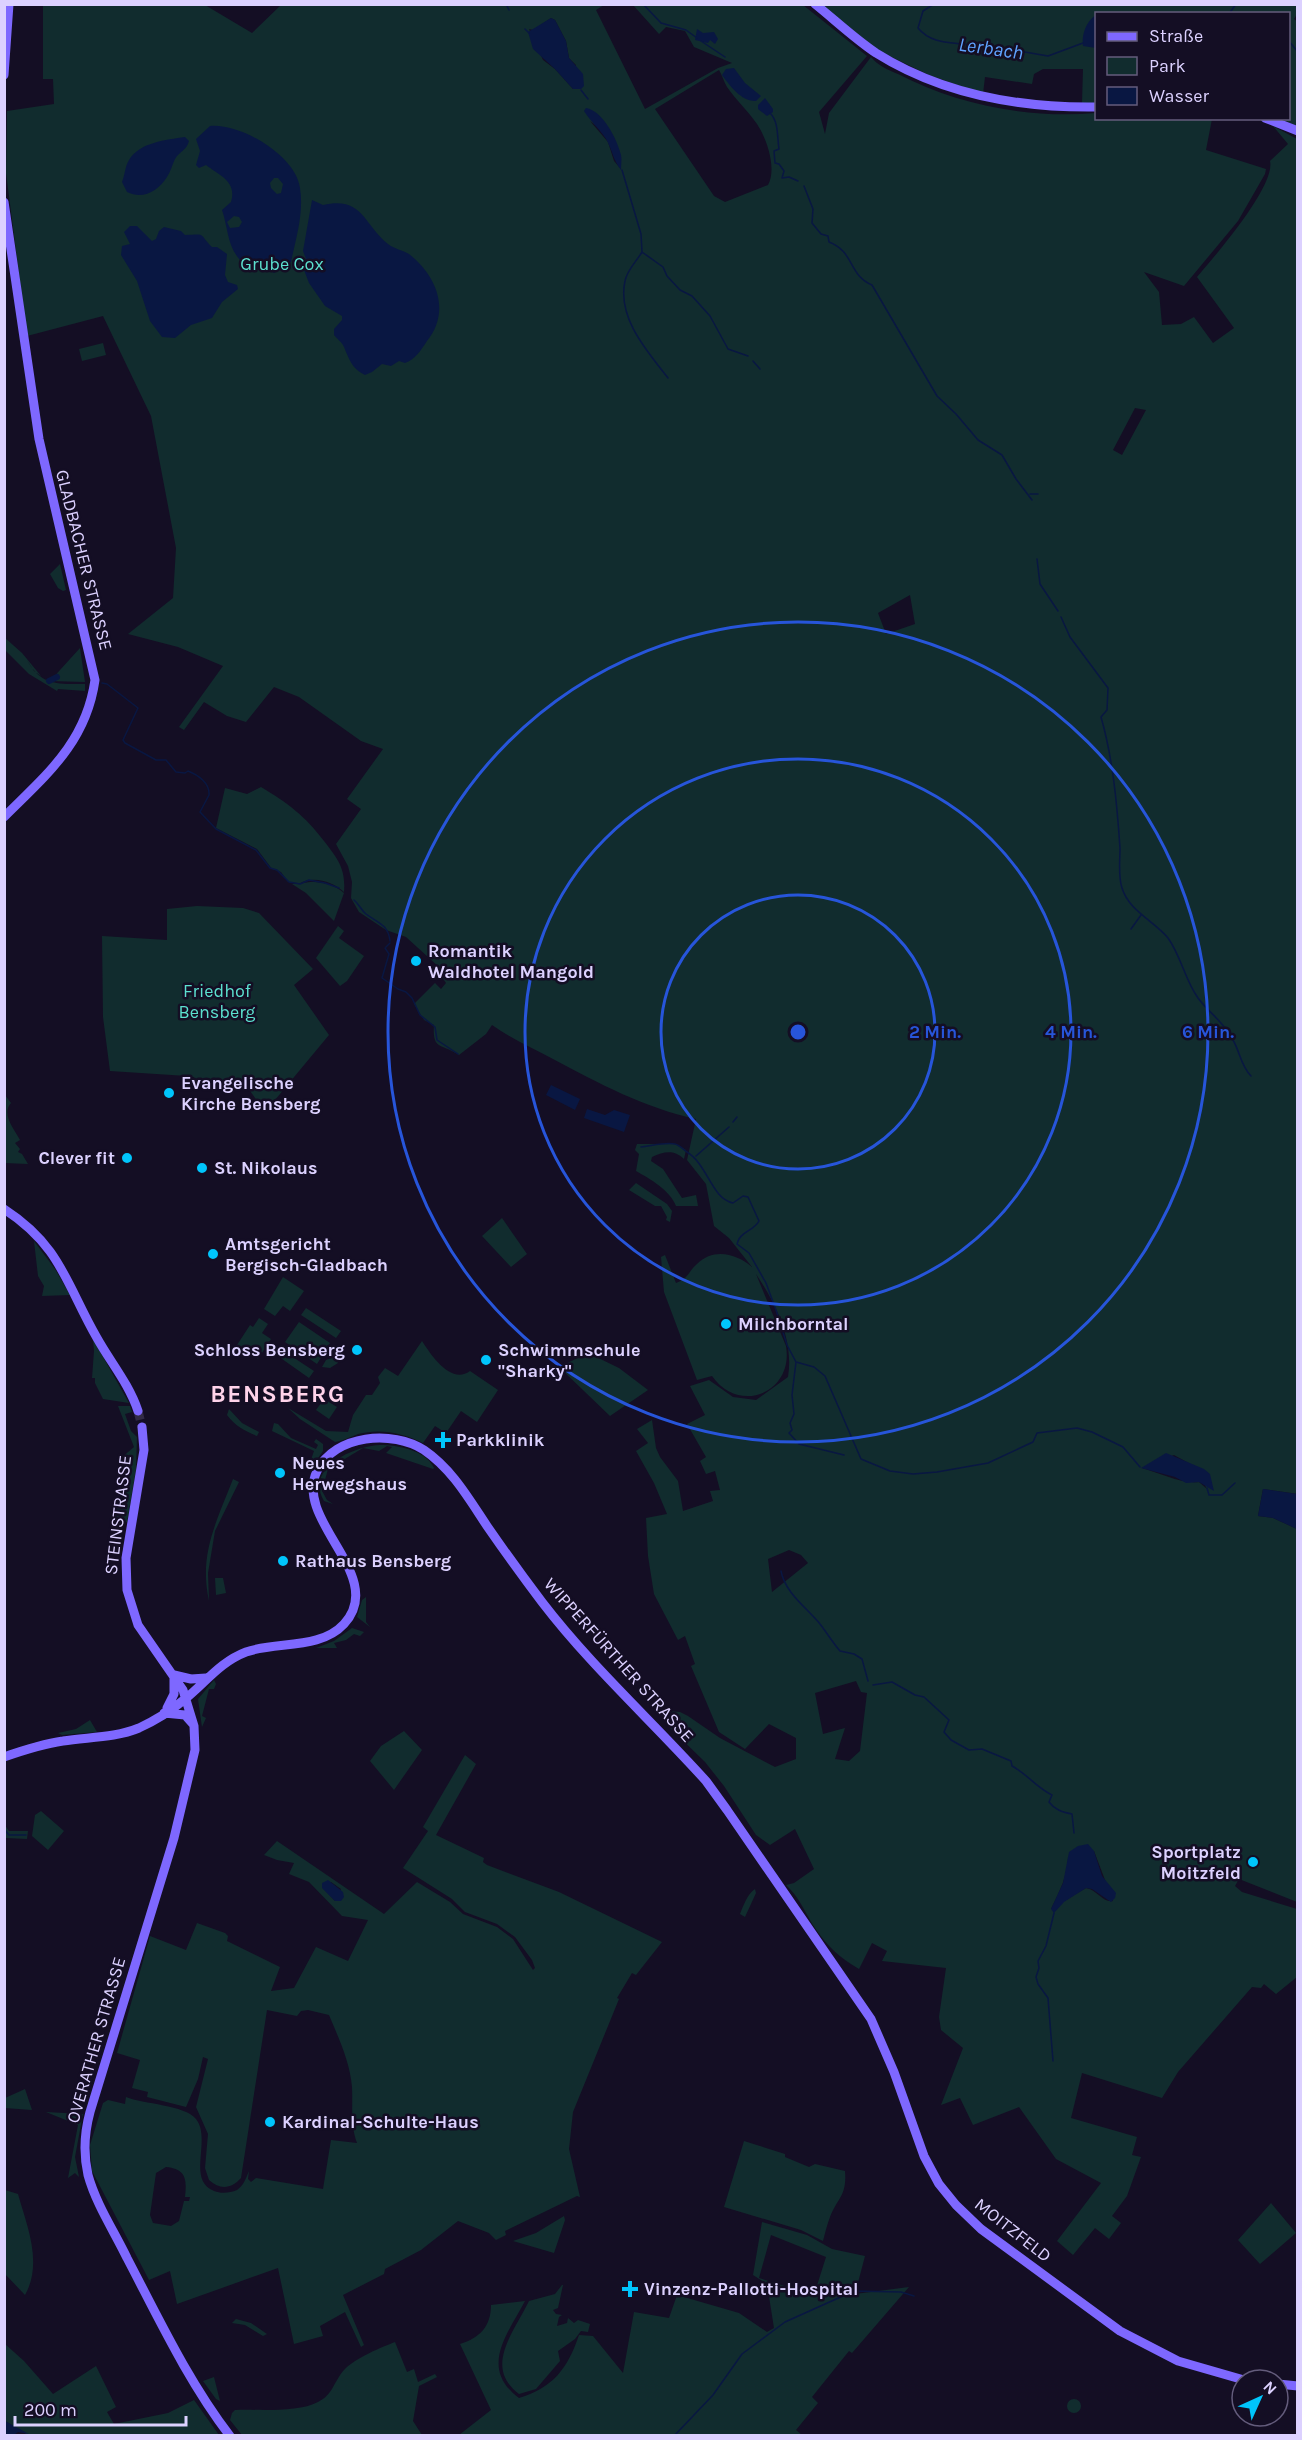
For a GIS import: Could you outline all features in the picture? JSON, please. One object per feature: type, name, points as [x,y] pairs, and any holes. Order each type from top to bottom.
[{"type":"main road","points":[[4,75],[9,4]]},
{"type":"main road","points":[[815,4],[876,52],[905,69],[956,90],[1014,103],[1095,107]]},
{"type":"main road","points":[[1270,120],[1298,131]]},
{"type":"main road","name":"GLADBACHER STRASSE","points":[[4,202],[39,439],[95,680],[91,699],[67,753],[4,818]]},
{"type":"main road","points":[[4,1209],[25,1224],[49,1248],[62,1266],[96,1337],[129,1388],[138,1411]]},
{"type":"main road","name":"STEINSTRASSE","points":[[142,1427],[144,1450],[126,1558],[127,1590],[138,1625],[174,1675],[186,1698]]},
{"type":"main road","name":"WIPPERFÜRTHER STRASSE","points":[[206,1678],[227,1661],[244,1653],[324,1638],[339,1629],[348,1619],[355,1601],[354,1585],[347,1563],[315,1504],[313,1490],[315,1477],[327,1458],[351,1443],[378,1437],[409,1443],[425,1451],[449,1471],[548,1610],[706,1781],[844,1978]]},
{"type":"main road","points":[[164,1713],[173,1700],[174,1675],[191,1679],[206,1678]]},
{"type":"main road","points":[[4,1757],[44,1744],[139,1728],[186,1698],[206,1678]]},
{"type":"main road","name":"OVERATHER STRASSE","points":[[186,1698],[195,1726],[194,1760],[186,1795],[90,2112],[84,2153],[93,2190],[127,2257],[195,2387],[230,2436]]},
{"type":"main road","points":[[164,1713],[185,1715],[195,1726]]},
{"type":"main road","name":"MOITZFELD","points":[[844,1978],[871,2019],[883,2045],[924,2156],[943,2189],[968,2217],[1120,2331],[1178,2361],[1230,2376]]},
{"type":"green space","name":"Grube Cox","points":[[43,5],[205,5],[252,33],[281,5],[604,5],[596,10],[645,109],[718,68],[732,63],[694,47],[685,31],[666,27],[659,34],[633,5],[803,5],[867,56],[819,112],[825,134],[829,113],[871,57],[883,67],[921,85],[969,102],[994,107],[1046,114],[1095,113],[1095,120],[1212,120],[1206,150],[1266,169],[1265,174],[1238,221],[1184,286],[1144,272],[1159,292],[1162,325],[1181,324],[1194,317],[1213,343],[1234,328],[1197,277],[1242,221],[1264,187],[1270,161],[1288,144],[1273,126],[1297,139],[1298,1494],[1263,1489],[1258,1516],[1273,1518],[1297,1529],[1297,1902],[1239,1879],[1235,1886],[1242,1892],[1297,1909],[1297,1977],[1276,1994],[1264,1984],[1261,1988],[1252,1987],[1178,2072],[1162,2098],[1082,2073],[1071,2118],[1137,2137],[1132,2155],[1141,2157],[1127,2196],[1112,2216],[1121,2223],[1109,2239],[1095,2228],[1073,2255],[1057,2241],[1101,2183],[1056,2159],[1019,2107],[973,2125],[960,2098],[941,2105],[963,2048],[941,2030],[939,2017],[946,1968],[882,1961],[887,1951],[872,1943],[859,1969],[840,1956],[829,1946],[811,1922],[799,1900],[786,1885],[794,1883],[814,1869],[795,1829],[770,1845],[756,1835],[724,1786],[705,1762],[667,1725],[667,1711],[680,1712],[720,1738],[775,1767],[796,1759],[796,1738],[769,1724],[745,1749],[719,1732],[691,1666],[695,1664],[685,1636],[678,1640],[654,1594],[648,1556],[646,1518],[667,1514],[654,1483],[636,1451],[648,1443],[637,1429],[652,1420],[656,1448],[678,1481],[683,1511],[713,1501],[710,1491],[720,1490],[715,1471],[706,1474],[700,1461],[706,1457],[687,1424],[705,1415],[690,1386],[709,1380],[733,1397],[756,1400],[788,1377],[788,1350],[782,1323],[756,1274],[786,1346],[786,1362],[782,1376],[773,1386],[762,1393],[749,1396],[736,1394],[723,1388],[712,1376],[697,1380],[664,1292],[661,1257],[665,1255],[676,1283],[711,1255],[732,1256],[752,1267],[729,1238],[714,1226],[706,1184],[687,1160],[696,1119],[622,1094],[522,1043],[492,1025],[486,1034],[459,1055],[439,1045],[435,1039],[434,1025],[424,1020],[414,1004],[435,983],[441,989],[446,983],[438,971],[440,968],[406,937],[386,930],[359,912],[351,898],[352,882],[348,866],[336,844],[361,809],[347,799],[383,749],[361,741],[299,697],[274,687],[246,722],[227,716],[204,702],[184,730],[179,727],[223,666],[178,647],[128,634],[173,598],[176,548],[151,416],[103,316],[27,336],[6,173],[7,111],[54,104],[53,79],[43,79]],"holes":[[[551,18],[555,20],[566,41],[569,58],[576,65],[573,89],[555,69],[543,60],[529,29],[533,30]],[[719,70],[727,87],[761,130],[770,154],[771,178],[768,185],[725,202],[714,196],[655,109]],[[590,121],[614,139],[621,169],[614,161],[608,142]],[[1135,408],[1146,410],[1122,455],[1113,450]],[[910,595],[915,624],[886,634],[878,613]],[[1174,1455],[1194,1466],[1207,1489],[1199,1482],[1178,1480],[1142,1468]],[[789,1550],[801,1555],[808,1563],[772,1592],[768,1559]],[[856,1681],[861,1692],[867,1693],[860,1751],[849,1761],[835,1759],[845,1728],[823,1734],[815,1693]],[[1094,1851],[1113,1901],[1106,1900],[1086,1888],[1051,1909],[1062,1884],[1068,1857]]]},
{"type":"green space","points":[[821,5],[1297,5],[1297,14],[1294,19],[1298,22],[1297,126],[1283,120],[1290,120],[1290,12],[1095,12],[1095,103],[1082,103],[1083,69],[1043,69],[1034,74],[1032,84],[985,77],[983,94],[929,75],[877,50]]},
{"type":"green space","points":[[103,343],[106,355],[82,361],[79,349]]},
{"type":"green space","points":[[60,564],[66,590],[63,591],[58,588],[50,574]]},
{"type":"green space","points":[[4,637],[22,653],[41,676],[36,673],[44,679],[58,683],[85,684],[85,691],[58,689],[57,691],[29,674],[5,650]]},
{"type":"green space","points":[[80,648],[85,682],[50,681]]},
{"type":"green space","points":[[261,787],[303,817],[340,864],[344,876],[344,892],[334,885],[323,881],[310,880],[299,884],[323,883],[334,886],[344,893],[334,921],[306,893],[292,884],[297,884],[288,882],[281,872],[272,869],[257,849],[216,828],[225,788],[247,794]]},
{"type":"green space","name":"Friedhof Bensberg","points":[[197,906],[243,908],[259,913],[313,969],[294,985],[329,1035],[265,1112],[248,1088],[194,1085],[194,1077],[187,1076],[110,1071],[103,1017],[102,936],[167,940],[167,909]]},
{"type":"green space","points":[[338,926],[344,931],[339,938],[364,956],[347,981],[340,986],[316,958]]},
{"type":"green space","points":[[5,1095],[11,1103],[8,1107],[8,1117],[20,1140],[15,1143],[20,1149],[18,1152],[28,1164],[5,1163]]},
{"type":"green space","points":[[637,1144],[676,1144],[686,1150],[684,1159],[668,1152],[652,1157],[651,1161],[663,1169],[682,1198],[696,1195],[698,1206],[676,1206],[664,1190],[636,1171],[639,1154],[635,1150]]},
{"type":"green space","points":[[636,1183],[667,1204],[672,1211],[670,1222],[666,1220],[667,1217],[661,1206],[655,1206],[629,1190]]},
{"type":"green space","points":[[502,1218],[527,1254],[511,1267],[482,1236]]},
{"type":"green space","points":[[34,1241],[55,1269],[70,1295],[42,1296],[44,1286],[38,1276]]},
{"type":"green space","points":[[283,1277],[304,1291],[290,1311],[283,1306],[275,1316],[264,1309]]},
{"type":"green space","points":[[306,1308],[341,1331],[336,1338],[301,1315]]},
{"type":"green space","points":[[259,1318],[268,1324],[262,1333],[271,1339],[258,1359],[237,1345],[250,1325],[253,1327]]},
{"type":"green space","points":[[299,1322],[330,1343],[317,1364],[285,1342]]},
{"type":"green space","points":[[93,1339],[129,1403],[103,1399],[95,1378],[92,1378]]},
{"type":"green space","points":[[422,1341],[436,1360],[449,1371],[463,1374],[470,1371],[498,1390],[477,1422],[461,1411],[446,1433],[435,1426],[423,1443],[399,1434],[375,1431],[335,1442],[300,1419],[288,1408],[326,1431],[348,1432],[353,1415],[366,1395],[372,1395],[380,1383],[378,1377],[385,1368],[398,1376]]},
{"type":"green space","points":[[335,1347],[340,1355],[338,1363],[330,1368],[322,1367],[326,1360],[331,1358],[330,1354]]},
{"type":"green space","points":[[279,1348],[314,1371],[309,1378],[275,1354]]},
{"type":"green space","points":[[588,1353],[619,1368],[648,1390],[610,1416],[559,1367]]},
{"type":"green space","points":[[324,1399],[337,1407],[329,1419],[316,1410]]},
{"type":"green space","points":[[118,1406],[130,1406],[132,1412],[125,1414],[131,1431],[137,1437],[136,1470],[127,1522],[111,1526],[124,1482],[121,1458],[134,1447]]},
{"type":"green space","points":[[229,1409],[242,1423],[259,1432],[257,1436],[233,1422],[227,1415]]},
{"type":"green space","points":[[274,1423],[278,1424],[291,1438],[316,1449],[318,1445],[314,1442],[316,1439],[323,1444],[323,1451],[309,1471],[307,1471],[314,1451],[272,1431]]},
{"type":"green space","points":[[387,1445],[410,1450],[425,1457],[434,1468],[386,1453],[392,1447],[387,1446],[379,1451],[363,1448]]},
{"type":"green space","points":[[363,1448],[328,1469],[322,1491],[327,1500],[333,1504],[324,1501],[320,1489],[321,1478],[326,1469],[346,1454]]},
{"type":"green space","points":[[233,1479],[239,1482],[215,1531],[208,1573],[209,1601],[206,1584],[207,1554]]},
{"type":"green space","points":[[215,1578],[223,1578],[226,1593],[216,1595]]},
{"type":"green space","points":[[366,1597],[366,1622],[370,1627],[357,1617],[362,1600]]},
{"type":"green space","points":[[352,1628],[364,1632],[360,1636],[354,1634],[346,1640],[334,1643],[337,1648],[316,1648],[334,1641]]},
{"type":"green space","points":[[214,1680],[216,1684],[214,1689],[209,1689],[202,1716],[206,1718],[202,1727],[198,1699]]},
{"type":"green space","points":[[90,1720],[97,1732],[62,1735],[58,1733],[76,1729]]},
{"type":"green space","points":[[404,1731],[422,1750],[394,1790],[370,1761],[381,1746]]},
{"type":"green space","points":[[465,1755],[476,1764],[436,1835],[484,1858],[483,1862],[487,1865],[559,1892],[662,1942],[636,1975],[632,1973],[617,1998],[619,1999],[573,2112],[569,2149],[580,2197],[577,2196],[505,2231],[506,2235],[496,2240],[489,2233],[458,2221],[421,2250],[385,2269],[384,2274],[343,2295],[364,2345],[361,2347],[345,2312],[320,2326],[323,2336],[294,2344],[278,2268],[177,2304],[170,2271],[149,2280],[92,2171],[90,2145],[103,2103],[108,2100],[125,2104],[126,2097],[191,2114],[200,2127],[202,2137],[200,2169],[202,2178],[206,2186],[220,2193],[237,2190],[243,2184],[249,2171],[248,2179],[251,2182],[256,2178],[323,2189],[331,2140],[357,2143],[349,2069],[329,2015],[308,2010],[301,2011],[297,2016],[267,2010],[241,2178],[225,2187],[209,2180],[205,2168],[208,2134],[196,2107],[208,2059],[203,2057],[198,2079],[186,2107],[147,2097],[148,2092],[132,2088],[140,2060],[117,2053],[150,1936],[186,1950],[197,1923],[225,1933],[228,1936],[227,1941],[280,1967],[271,1991],[294,1988],[316,1947],[348,1961],[368,1920],[342,1916],[309,1882],[289,1874],[294,1863],[264,1855],[277,1841],[384,1914],[417,1882],[450,1902],[463,1914],[497,1927],[513,1939],[533,1970],[535,1968],[532,1960],[515,1937],[497,1924],[465,1912],[452,1899],[403,1868],[428,1831],[423,1827]],"holes":[[[331,1882],[341,1889],[335,1901],[322,1887]],[[166,2167],[178,2170],[184,2176],[185,2197],[190,2197],[189,2201],[184,2201],[179,2221],[171,2226],[153,2223],[150,2215],[156,2173]]]},
{"type":"green space","points":[[41,1811],[64,1831],[48,1850],[32,1836],[35,1815]]},
{"type":"green space","points":[[4,1824],[9,1831],[28,1831],[27,1839],[6,1838]]},
{"type":"green space","points":[[755,1889],[756,1893],[745,1917],[740,1914],[748,1897]]},
{"type":"green space","points":[[25,2089],[32,2110],[5,2108],[5,2098]]},
{"type":"green space","points":[[46,2112],[83,2114],[75,2157],[79,2177],[75,2173],[68,2178],[78,2125]]},
{"type":"green space","points":[[744,2141],[785,2154],[785,2157],[809,2167],[815,2164],[845,2171],[845,2186],[830,2217],[823,2241],[801,2230],[724,2207]]},
{"type":"green space","points":[[5,2190],[18,2194],[32,2244],[33,2270],[25,2295],[5,2274]]},
{"type":"green space","points":[[1271,2203],[1296,2233],[1260,2264],[1238,2240]]},
{"type":"green space","points":[[564,2216],[565,2220],[554,2253],[513,2241],[536,2233]]},
{"type":"green space","points":[[762,2222],[807,2235],[832,2249],[865,2256],[855,2294],[909,2287],[852,2353],[849,2351],[812,2397],[818,2403],[796,2430],[802,2435],[459,2435],[491,2410],[460,2344],[479,2335],[483,2330],[489,2319],[491,2305],[525,2301],[505,2339],[500,2351],[499,2363],[501,2375],[507,2387],[519,2398],[541,2389],[558,2375],[570,2357],[579,2335],[593,2336],[623,2373],[634,2312],[669,2318],[677,2295],[739,2313],[767,2332],[774,2328],[767,2284],[753,2275]],"holes":[[[771,2235],[826,2257],[814,2295],[759,2278]]]},
{"type":"green space","points":[[562,2285],[558,2308],[553,2310],[556,2314],[562,2315],[559,2317],[557,2326],[567,2323],[568,2318],[574,2323],[578,2320],[590,2324],[588,2332],[581,2331],[575,2339],[558,2351],[560,2361],[536,2389],[519,2394],[508,2384],[503,2372],[502,2361],[505,2349],[529,2301],[555,2294]]},
{"type":"green space","points":[[236,2319],[251,2323],[267,2334],[263,2336],[245,2325],[232,2323]]},
{"type":"green space","points":[[395,2342],[407,2372],[414,2369],[418,2382],[435,2374],[437,2377],[419,2386],[413,2421],[422,2435],[242,2435],[230,2420],[235,2410],[300,2408],[318,2402],[327,2396],[344,2370],[355,2361]]},
{"type":"green space","points":[[5,2344],[24,2361],[53,2394],[96,2366],[116,2407],[107,2412],[114,2424],[168,2413],[194,2400],[219,2435],[28,2435],[5,2421]]},
{"type":"green space","points":[[214,2377],[220,2401],[203,2381]]},
{"type":"green space","points":[[1071,2399],[1077,2399],[1081,2406],[1077,2413],[1071,2413],[1067,2409],[1067,2403]]},
{"type":"water","points":[[1095,16],[1095,48],[1083,46],[1085,30]]},
{"type":"water","points":[[551,18],[555,20],[566,41],[569,58],[583,74],[584,86],[581,89],[573,89],[533,49],[528,32]]},
{"type":"water","points":[[697,29],[703,33],[714,32],[718,39],[715,44],[710,40],[708,43],[695,40]]},
{"type":"water","points":[[734,68],[745,83],[761,96],[756,101],[741,96],[722,75],[726,69]]},
{"type":"water","points":[[765,98],[773,109],[773,112],[767,116],[758,109],[758,105]]},
{"type":"water","points":[[586,108],[598,114],[613,134],[621,155],[621,170],[606,139],[584,111]]},
{"type":"water","points":[[210,126],[223,126],[251,136],[265,144],[289,164],[296,176],[301,197],[299,225],[291,262],[274,273],[255,262],[241,261],[236,255],[230,243],[222,210],[231,202],[232,189],[226,180],[206,165],[199,168],[196,165],[200,151],[196,139]],"holes":[[[274,178],[278,178],[283,184],[281,193],[277,194],[271,188],[270,183]],[[234,216],[239,217],[242,222],[239,227],[230,228],[227,222]]]},
{"type":"water","points":[[185,137],[189,141],[188,144],[175,159],[163,182],[155,190],[139,195],[127,192],[122,182],[128,162],[134,154],[154,143]]},
{"type":"water","points":[[312,200],[323,205],[347,204],[355,208],[388,244],[409,254],[419,263],[433,283],[438,294],[438,318],[434,330],[409,362],[399,361],[391,366],[382,364],[365,375],[354,367],[343,345],[334,335],[334,329],[342,320],[342,316],[325,306],[309,283],[304,270],[306,259],[303,251]]},
{"type":"water","points":[[130,226],[137,226],[152,241],[164,227],[181,231],[185,235],[202,235],[212,247],[217,247],[227,254],[225,275],[228,282],[237,285],[238,289],[222,302],[212,318],[191,325],[175,338],[162,337],[150,321],[137,281],[121,255],[122,246],[130,244],[124,232]]},
{"type":"water","points":[[551,1085],[580,1099],[575,1110],[546,1095]]},
{"type":"water","points":[[587,1109],[605,1115],[614,1110],[630,1115],[624,1132],[584,1118]]},
{"type":"water","points":[[1166,1453],[1204,1469],[1210,1474],[1214,1491],[1199,1482],[1186,1483],[1175,1477],[1141,1468]]},
{"type":"water","points":[[1263,1489],[1297,1494],[1297,1529],[1273,1518],[1258,1516]]},
{"type":"water","points":[[1088,1844],[1094,1851],[1102,1876],[1116,1893],[1115,1898],[1111,1902],[1092,1889],[1086,1888],[1064,1902],[1054,1913],[1051,1909],[1063,1883],[1069,1852],[1078,1846]]},
{"type":"water","points":[[328,1880],[343,1892],[344,1897],[341,1901],[335,1901],[322,1888],[322,1883]]},
{"type":"water","points":[[5,2421],[29,2434],[18,2432],[14,2435],[5,2435]]},
{"type":"waterway","points":[[506,4],[509,10]]},
{"type":"waterway","points":[[643,4],[661,23],[686,30],[697,38]]},
{"type":"waterway","name":"Lerbach","points":[[934,4],[923,11],[918,28],[925,35],[942,42],[970,45],[987,51],[995,47],[1048,56],[1083,43]]},
{"type":"waterway","points":[[1230,12],[1236,4]]},
{"type":"waterway","points":[[525,29],[529,33]]},
{"type":"waterway","points":[[701,41],[725,57]]},
{"type":"waterway","name":"Lerbach","points":[[1290,42],[1298,52]]},
{"type":"waterway","points":[[581,90],[588,99]]},
{"type":"waterway","points":[[770,113],[775,121],[778,135],[779,149],[774,151],[775,163],[779,164],[784,171],[782,178],[789,177],[798,181]]},
{"type":"waterway","points":[[622,170],[641,234],[642,252],[663,267],[667,276],[680,290],[692,296],[710,316],[728,349],[748,356]]},
{"type":"waterway","points":[[804,186],[813,209],[812,223],[821,234],[828,236],[829,242],[837,246],[848,257],[864,281],[872,285],[937,396],[978,440],[1002,455],[1032,500]]},
{"type":"waterway","points":[[642,252],[626,277],[625,308],[643,345],[668,378]]},
{"type":"waterway","points":[[753,361],[760,369]]},
{"type":"waterway","points":[[1030,494],[1038,494]]},
{"type":"waterway","points":[[1037,559],[1040,584],[1058,611]]},
{"type":"waterway","points":[[1061,617],[1070,637],[1108,688],[1107,710],[1101,717],[1114,782],[1120,848],[1120,879],[1125,896],[1168,938],[1194,991],[1230,1034],[1251,1076]]},
{"type":"waterway","points":[[49,681],[57,677]]},
{"type":"waterway","points":[[102,683],[107,684],[138,708],[123,740],[125,743],[156,760],[166,760],[176,772],[188,771],[205,783],[209,795],[200,812],[216,829],[256,850],[270,868],[277,870],[289,882],[300,884],[309,880],[339,888]]},
{"type":"waterway","points":[[354,900],[366,914],[385,927],[390,941]]},
{"type":"waterway","points":[[1131,929],[1141,915]]},
{"type":"waterway","points":[[386,947],[390,943]]},
{"type":"waterway","points":[[385,948],[389,954],[382,978],[406,992],[412,998],[420,1015],[435,1027],[437,1040],[458,1054]]},
{"type":"waterway","points":[[733,1122],[737,1117]]},
{"type":"waterway","points":[[696,1156],[729,1127]]},
{"type":"waterway","points":[[641,1147],[667,1143],[681,1147],[700,1165],[719,1195],[733,1203],[743,1196],[748,1197],[759,1221],[738,1240],[737,1244],[749,1253],[766,1283],[787,1345],[796,1362],[792,1395],[794,1414],[790,1423],[792,1430],[789,1433],[799,1444],[844,1455]]},
{"type":"waterway","points":[[796,1362],[814,1367],[825,1376],[861,1459],[890,1471],[913,1474],[988,1463],[1033,1442],[1037,1433],[1077,1428],[1092,1432],[1123,1447],[1140,1467]]},
{"type":"waterway","points":[[1207,1488],[1209,1495],[1222,1495],[1235,1483]]},
{"type":"waterway","points":[[781,1571],[792,1593],[820,1624],[840,1651],[854,1654],[862,1659],[868,1681]]},
{"type":"waterway","points":[[873,1685],[892,1682],[915,1695],[924,1697],[949,1720],[944,1732],[951,1740],[969,1750],[982,1749],[1011,1761],[1012,1766],[1052,1795],[1049,1802],[1054,1807],[1072,1814],[1074,1833]]},
{"type":"waterway","points":[[4,1829],[9,1835],[26,1835]]},
{"type":"waterway","points":[[1053,2061],[1048,1998],[1036,1977],[1039,1968],[1038,1961],[1046,1946],[1054,1913]]},
{"type":"waterway","points":[[674,2436],[713,2395],[742,2354],[785,2322],[854,2291],[901,2292],[914,2296]]},
{"type":"tunnel","points":[[138,1411],[142,1427]]},
{"type":"place","name":"Romantik Waldhotel Mangold","points":[[416,961]]},
{"type":"place","name":"Evangelische Kirche Bensberg","points":[[169,1093]]},
{"type":"place","name":"Clever fit","points":[[127,1158]]},
{"type":"place","name":"St. Nikolaus","points":[[202,1168]]},
{"type":"place","name":"Amtsgericht Bergisch-Gladbach","points":[[213,1254]]},
{"type":"place","name":"Milchborntal","points":[[726,1324]]},
{"type":"place","name":"Schloss Bensberg","points":[[357,1350]]},
{"type":"place","name":"Schwimmschule \"Sharky\"","points":[[486,1360]]},
{"type":"place","name":"Parkklinik","points":[[443,1440]]},
{"type":"place","name":"Neues Herwegshaus","points":[[280,1473]]},
{"type":"place","name":"Rathaus Bensberg","points":[[283,1561]]},
{"type":"place","name":"Sportplatz Moitzfeld","points":[[1253,1862]]},
{"type":"place","name":"Kardinal-Schulte-Haus","points":[[270,2122]]},
{"type":"place","name":"Vinzenz-Pallotti-Hospital","points":[[630,2289]]},
{"type":"district","name":"BENSBERG","points":[[278,1394]]}]
